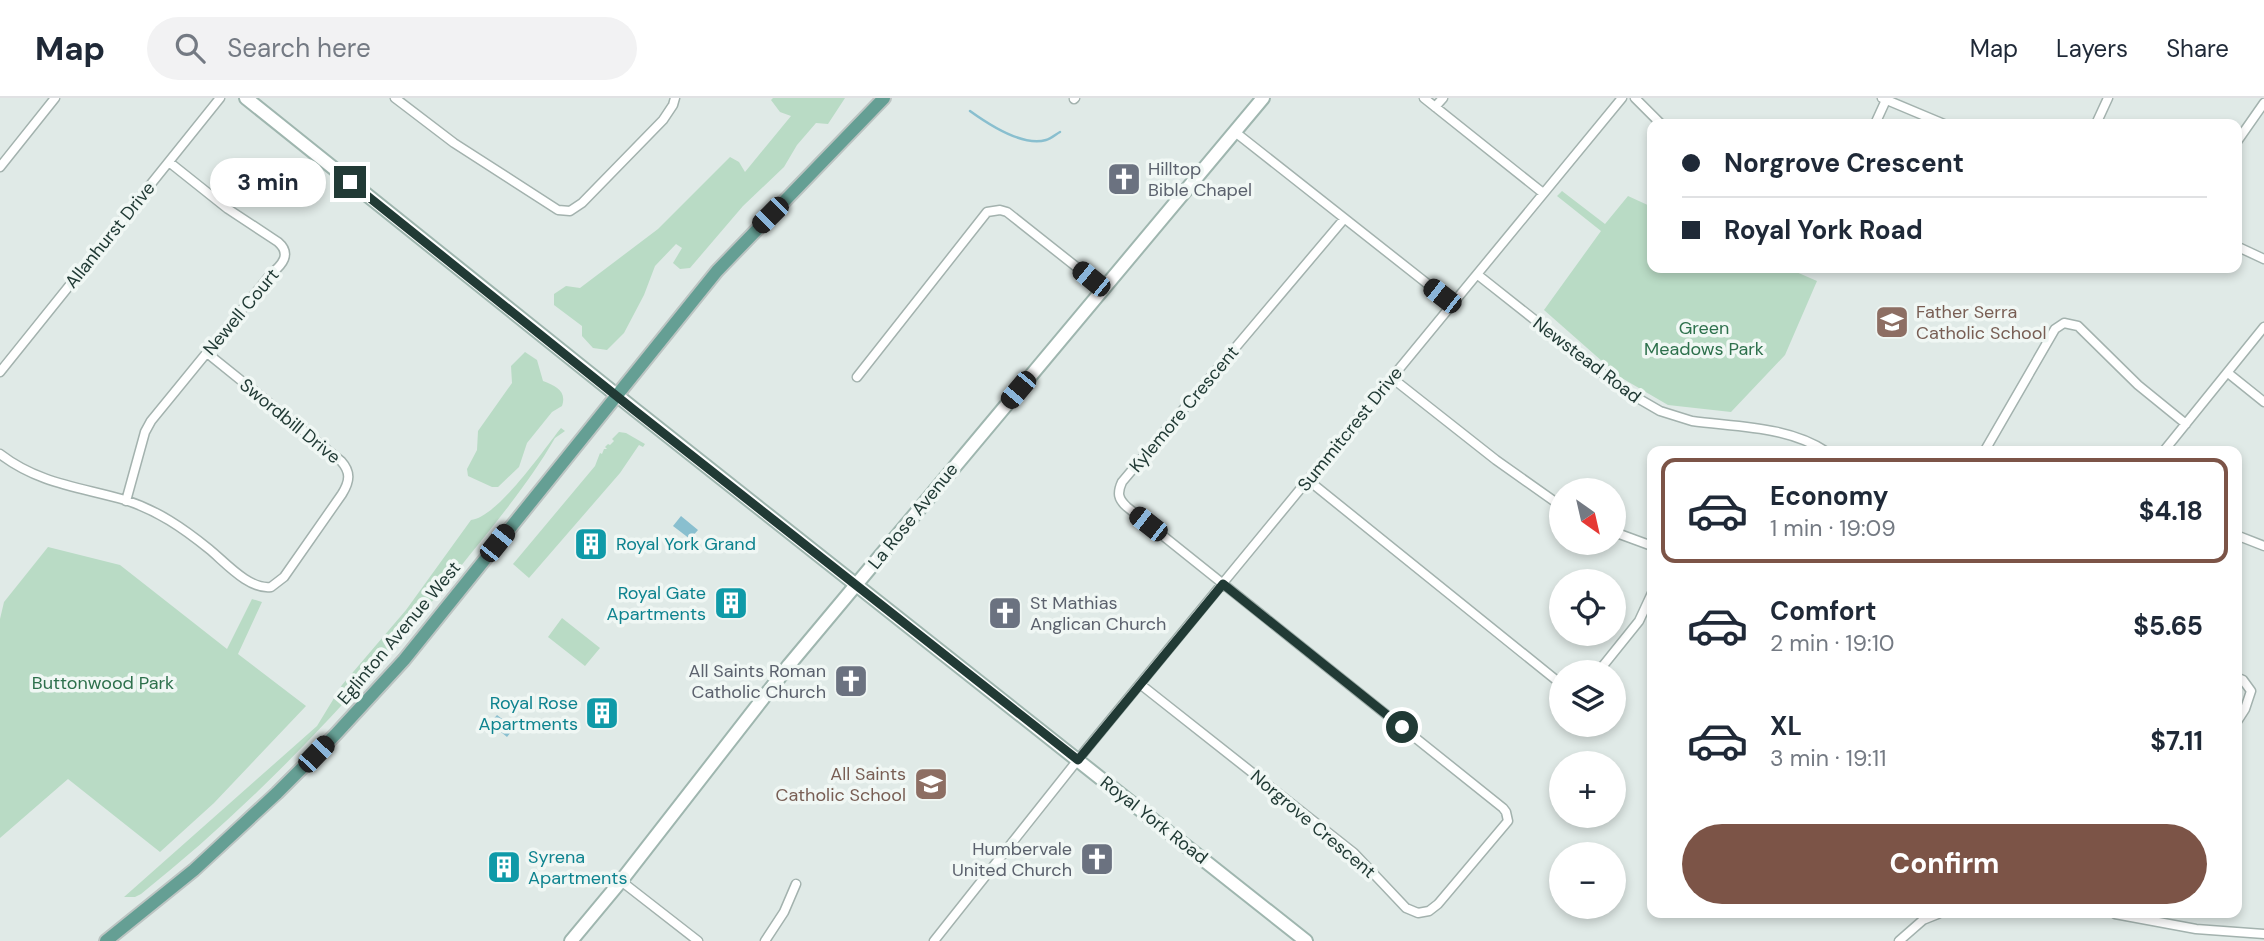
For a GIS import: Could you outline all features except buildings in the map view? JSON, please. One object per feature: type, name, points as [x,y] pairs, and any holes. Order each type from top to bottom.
[{"type":"main road","name":"Royal York Road","points":[[246,98],[1300,939]]},
{"type":"main road","name":"Eglinton Avenue West","points":[[106,941],[194,870],[335,735],[404,660],[717,271],[884,98]]},
{"type":"main road","name":"La Rose Avenue","points":[[571,941],[621,881],[742,722],[1263,98]]},
{"type":"street","points":[[0,167],[55,98]]},
{"type":"street","name":"Allanhurst Drive","points":[[0,372],[220,98]]},
{"type":"street","points":[[395,98],[471,154],[558,210],[570,211],[582,203],[663,120],[675,98]]},
{"type":"street","points":[[1423,98],[1543,194]]},
{"type":"street","points":[[1435,107],[1443,98]]},
{"type":"street","name":"Summitcrest Drive","points":[[934,941],[1140,684],[1622,98]]},
{"type":"street","points":[[1635,98],[1656,119]]},
{"type":"street","points":[[2098,119],[2108,98]]},
{"type":"street","points":[[1877,119],[1884,99],[1932,119]]},
{"type":"street","points":[[2242,134],[2264,103]]},
{"type":"street","points":[[1234,132],[1453,304]]},
{"type":"street","name":"Newell Court","points":[[126,500],[145,432],[151,421],[271,274],[284,262],[285,249],[278,242],[228,209],[169,162]]},
{"type":"street","points":[[857,377],[987,212],[1007,212],[1102,288]]},
{"type":"street","name":"Kylemore Crescent","points":[[1223,584],[1127,507],[1119,496],[1119,489],[1344,219]]},
{"type":"street","points":[[2242,249],[2264,259]]},
{"type":"street","name":"Newstead Road","points":[[1478,275],[1641,402],[1678,418],[1781,432],[1816,446]]},
{"type":"street","points":[[1987,446],[2055,329],[2064,323],[2078,326],[2138,385],[2186,424]]},
{"type":"street","points":[[2169,446],[2264,327]]},
{"type":"street","name":"Swordbill Drive","points":[[0,454],[34,476],[126,500],[169,520],[249,581],[265,588],[277,584],[346,487],[349,475],[341,461],[207,353]]},
{"type":"street","points":[[2228,373],[2264,402]]},
{"type":"street","points":[[1392,378],[1496,460],[1549,498]]},
{"type":"street","points":[[1308,480],[1549,674]]},
{"type":"street","points":[[1626,536],[1647,544]]},
{"type":"street","points":[[2242,537],[2264,546]]},
{"type":"street","name":"Norgrove Crescent","points":[[1140,684],[1354,853],[1401,903],[1412,911],[1424,913],[1434,908],[1505,825],[1508,817],[1503,808],[1223,584]]},
{"type":"street","points":[[1608,660],[1639,621],[1647,604]]},
{"type":"street","points":[[2242,679],[2251,691],[2242,714]]},
{"type":"street","points":[[621,881],[698,941]]},
{"type":"street","points":[[765,941],[784,912],[796,884]]},
{"type":"street","points":[[1899,941],[1928,918]]},
{"type":"street","points":[[2136,918],[2189,928],[2264,934]]},
{"type":"green space","points":[[845,98],[828,124],[816,123],[797,145],[784,167],[743,206],[690,268],[680,269],[673,263],[682,248],[676,244],[655,266],[644,295],[624,333],[607,350],[593,348],[582,336],[582,326],[554,305],[554,294],[566,286],[580,288],[658,229],[730,157],[739,162],[745,172],[791,116],[780,112],[771,100]]},
{"type":"green space","name":"Green Meadows Park","points":[[1562,191],[1605,224],[1628,196],[1647,205],[1647,273],[1799,273],[1817,281],[1785,355],[1731,412],[1668,405],[1620,377],[1544,310],[1601,231],[1557,196]]},
{"type":"green space","points":[[525,352],[537,360],[543,381],[562,393],[562,406],[552,412],[527,443],[519,467],[498,487],[492,487],[468,476],[467,469],[477,450],[478,431],[512,383],[511,366]]},
{"type":"green space","points":[[561,428],[565,431],[555,438],[533,473],[496,522],[421,615],[308,742],[185,858],[141,894],[124,897],[317,726],[342,685],[406,610],[471,520],[482,516],[507,495]]},
{"type":"green space","points":[[619,432],[645,444],[643,447],[639,445],[620,473],[529,578],[513,564],[595,466],[600,453],[607,449],[605,447],[614,441],[612,439]]},
{"type":"green space","name":"Buttonwood Park","points":[[48,547],[120,565],[227,649],[252,599],[262,602],[238,654],[306,706],[214,803],[160,852],[68,779],[0,838],[0,619],[4,602]]},
{"type":"green space","points":[[562,618],[600,648],[585,666],[548,637]]},
{"type":"water","points":[[681,516],[698,530],[690,539],[673,526]]},
{"type":"water","points":[[497,715],[514,728],[507,737],[490,723]]},
{"type":"waterway","points":[[970,111],[1006,133],[1027,140],[1046,140],[1060,132]]},
{"type":"place","name":"Hilltop Bible Chapel","points":[[1124,179]]},
{"type":"place","name":"Father Serra Catholic School","points":[[1892,322]]},
{"type":"place","name":"Royal York Grand","points":[[591,544]]},
{"type":"place","name":"Royal Gate Apartments","points":[[731,603]]},
{"type":"place","name":"St Mathias Anglican Church","points":[[1005,613]]},
{"type":"place","name":"All Saints Roman Catholic Church","points":[[851,681]]},
{"type":"place","name":"Royal Rose Apartments","points":[[602,713]]},
{"type":"place","name":"All Saints Catholic School","points":[[931,784]]},
{"type":"place","name":"Humbervale United Church","points":[[1097,859]]},
{"type":"place","name":"Syrena Apartments","points":[[504,867]]},
{"type":"route","points":[[350,182],[1078,760],[1223,584],[1402,727]]}]
